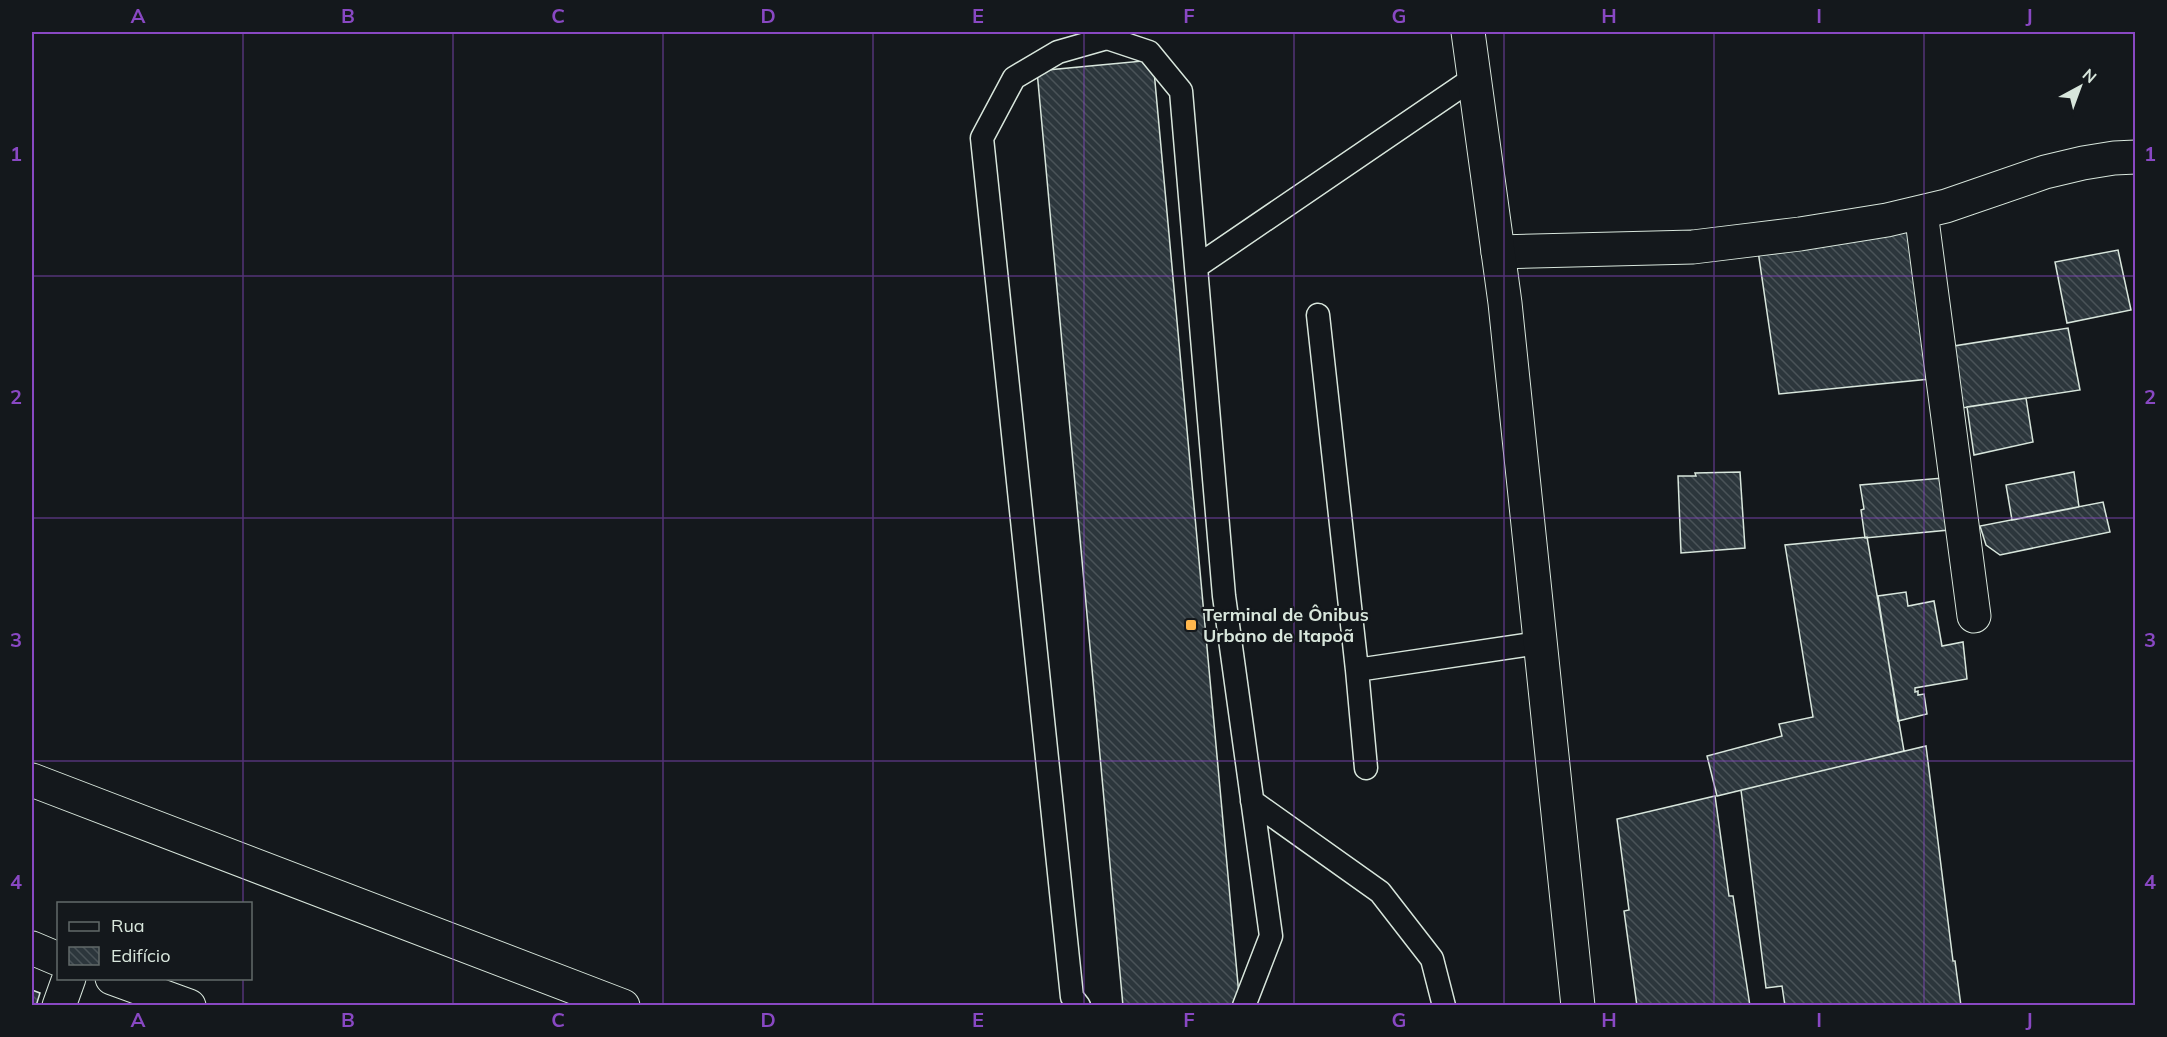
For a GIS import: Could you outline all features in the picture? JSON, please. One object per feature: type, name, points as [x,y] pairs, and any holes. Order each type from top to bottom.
[{"type":"street","points":[[1468,32],[1498,252],[1578,1005]]},
{"type":"street","points":[[1498,252],[1693,247],[1800,234],[1887,220],[1946,206],[2045,172],[2083,163],[2136,157]]},
{"type":"street","points":[[1921,212],[1974,616]]},
{"type":"street","points":[[32,780],[623,1005]]},
{"type":"street","points":[[32,948],[57,959]]},
{"type":"street","points":[[59,1005],[68,980]]},
{"type":"street","points":[[118,980],[189,1005]]},
{"type":"lane","points":[[1079,1005],[1072,997],[982,138],[1014,78],[1058,52],[1107,38],[1149,52],[1181,91],[1224,596],[1271,936],[1244,1005]]},
{"type":"lane","points":[[1196,267],[1475,77]]},
{"type":"lane","points":[[1318,315],[1366,768]]},
{"type":"lane","points":[[1357,670],[1539,643]]},
{"type":"lane","points":[[1252,801],[1380,892],[1432,959],[1444,1005]]},
{"type":"building","points":[[1153,60],[1240,1006],[1123,1006],[1037,71]]},
{"type":"building","points":[[1912,230],[1930,379],[1779,394],[1757,244]]},
{"type":"building","points":[[2118,250],[2131,310],[2067,323],[2055,262]]},
{"type":"building","points":[[2068,328],[2080,390],[1962,408],[1954,346]]},
{"type":"building","points":[[2026,398],[2033,442],[1974,455],[1967,407]]},
{"type":"building","points":[[1740,472],[1745,548],[1681,553],[1678,476],[1696,476],[1695,473]]},
{"type":"building","points":[[2074,472],[2079,507],[2012,520],[2006,485]]},
{"type":"building","points":[[1943,478],[1949,530],[1865,538],[1860,485]]},
{"type":"building","points":[[2103,502],[2110,532],[2000,555],[1986,545],[1980,526]]},
{"type":"building","points":[[1867,537],[1904,751],[1717,796],[1707,756],[1782,736],[1779,724],[1813,717],[1785,545]]},
{"type":"building","points":[[1906,592],[1908,606],[1934,601],[1942,646],[1963,642],[1967,679],[1915,688],[1918,695],[1924,694],[1927,714],[1898,721],[1878,596]]},
{"type":"building","points":[[1926,746],[1953,961],[1955,961],[1961,1006],[1785,1006],[1782,986],[1766,988],[1741,790]]},
{"type":"building","points":[[1715,796],[1729,896],[1733,896],[1750,1006],[1637,1006],[1624,911],[1629,910],[1617,819]]},
{"type":"building","points":[[32,990],[40,993],[36,1006],[32,1006]]},
{"type":"place","name":"Terminal de Ônibus Urbano de Itapoã","points":[[1191,625]]}]
